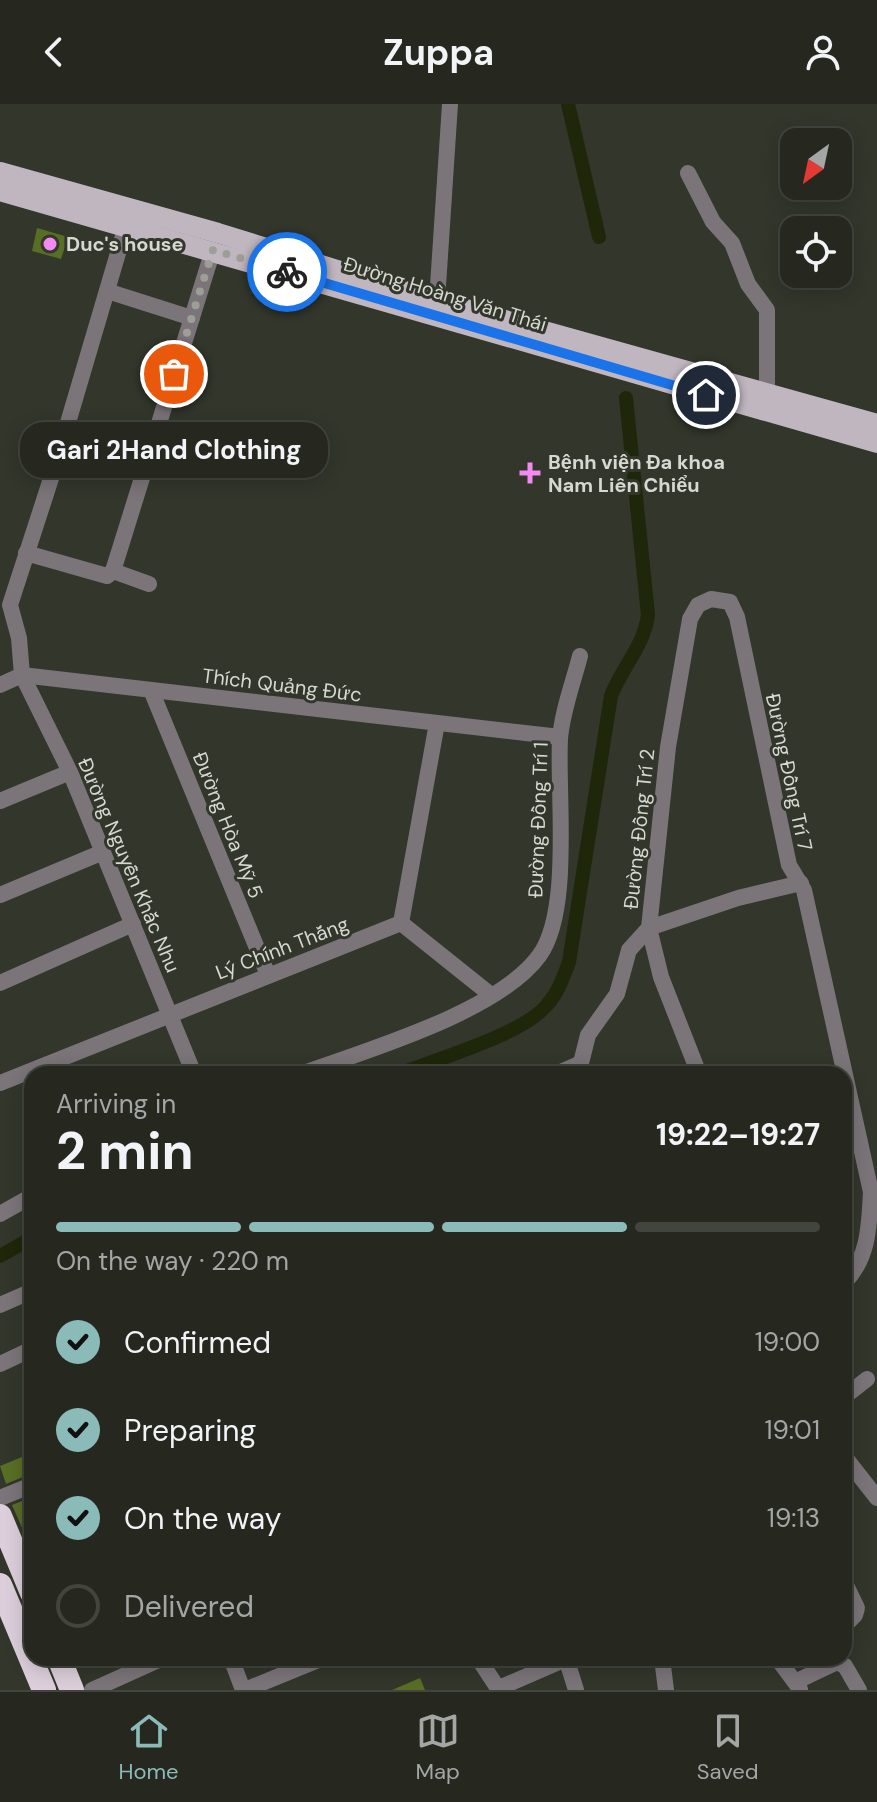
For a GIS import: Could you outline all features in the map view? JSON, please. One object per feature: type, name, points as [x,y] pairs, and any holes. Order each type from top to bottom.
[{"type":"highway","points":[[0,1516],[24,1574]]},
{"type":"highway","points":[[2,1598],[24,1646]]},
{"type":"highway","points":[[33,1666],[44,1690]]},
{"type":"highway","points":[[62,1666],[72,1690]]},
{"type":"main road","name":"Đường Hoàng Văn Thái","points":[[0,172],[218,233],[437,301],[553,343],[767,394],[877,424]]},
{"type":"main road","name":"Đường Hoàng Văn Thái","points":[[0,191],[553,343],[877,443]]},
{"type":"street","points":[[437,301],[450,104]]},
{"type":"street","points":[[688,173],[713,222],[732,243],[748,284],[767,310],[767,394]]},
{"type":"street","points":[[0,685],[22,675],[19,638],[7,592],[26,553],[126,226]]},
{"type":"street","points":[[26,553],[107,576],[113,571],[213,250]]},
{"type":"street","points":[[107,291],[192,318]]},
{"type":"street","points":[[113,571],[149,584]]},
{"type":"street","name":"Đường Đồng Trí 7","points":[[688,630],[692,611],[711,599],[730,602],[737,617],[789,865],[801,883],[842,1066]]},
{"type":"street","name":"Đường Đồng Trí 2","points":[[584,1066],[588,1035],[617,994],[629,950],[649,928],[668,747],[688,630]]},
{"type":"street","name":"Đường Đồng Trí 1","points":[[323,1066],[379,1045],[491,995],[534,963],[552,925],[560,865],[560,737],[580,656]]},
{"type":"street","name":"Thích Quảng Đức","points":[[22,675],[560,737]]},
{"type":"street","name":"Đường Nguyễn Khắc Nhu","points":[[22,675],[70,772],[191,1066]]},
{"type":"street","name":"Đường Hòa Mỹ 5","points":[[151,690],[268,975]]},
{"type":"street","points":[[437,723],[401,923],[491,995]]},
{"type":"street","points":[[0,801],[70,772]]},
{"type":"street","points":[[0,895],[103,852]]},
{"type":"street","points":[[696,1066],[661,977],[649,928],[738,898],[801,883]]},
{"type":"street","name":"Lý Chính Thắng","points":[[42,1066],[401,923]]},
{"type":"street","points":[[0,983],[133,924]]},
{"type":"street","name":"Lý Chính Thắng","points":[[0,1083],[24,1073]]},
{"type":"street","name":"Đường Đồng Trí 7","points":[[852,1108],[871,1192],[868,1243],[852,1275]]},
{"type":"street","points":[[0,1214],[24,1200]]},
{"type":"street","points":[[0,1305],[24,1294]]},
{"type":"street","points":[[0,1364],[24,1353]]},
{"type":"street","points":[[852,1391],[867,1379]]},
{"type":"street","points":[[852,1466],[877,1498]]},
{"type":"street","points":[[0,1498],[24,1488]]},
{"type":"street","points":[[852,1598],[857,1608],[852,1618]]},
{"type":"street","points":[[92,1690],[145,1666]]},
{"type":"street","points":[[234,1666],[244,1690],[302,1666]]},
{"type":"street","points":[[483,1666],[499,1689],[550,1666]]},
{"type":"street","points":[[568,1666],[576,1690]]},
{"type":"street","points":[[663,1666],[666,1690]]},
{"type":"street","points":[[783,1666],[799,1686],[831,1666]]},
{"type":"street","points":[[846,1666],[859,1690]]},
{"type":"building","name":"Duc's house","points":[[37,228],[68,237],[61,259],[32,251]]},
{"type":"building","points":[[22,1457],[24,1476],[6,1484],[0,1466]]},
{"type":"building","points":[[24,1500],[24,1532],[12,1505]]},
{"type":"building","points":[[420,1678],[425,1690],[392,1690]]},
{"type":"waterway","points":[[568,104],[599,237]]},
{"type":"waterway","points":[[422,1066],[499,1036],[534,1017],[554,996],[569,962],[611,696],[642,637],[648,615],[626,398]]},
{"type":"waterway","points":[[0,1256],[24,1242]]},
{"type":"way so far","points":[[174,374],[213,250],[287,272]]},
{"type":"place","name":"Duc's house","points":[[50,244]]},
{"type":"place","name":"Gari 2Hand Clothing","points":[[174,374]]},
{"type":"place","name":"Bệnh viện Đa khoa Nam Liên Chiểu","points":[[530,473]]},
{"type":"route","points":[[287,272],[706,395]]}]
